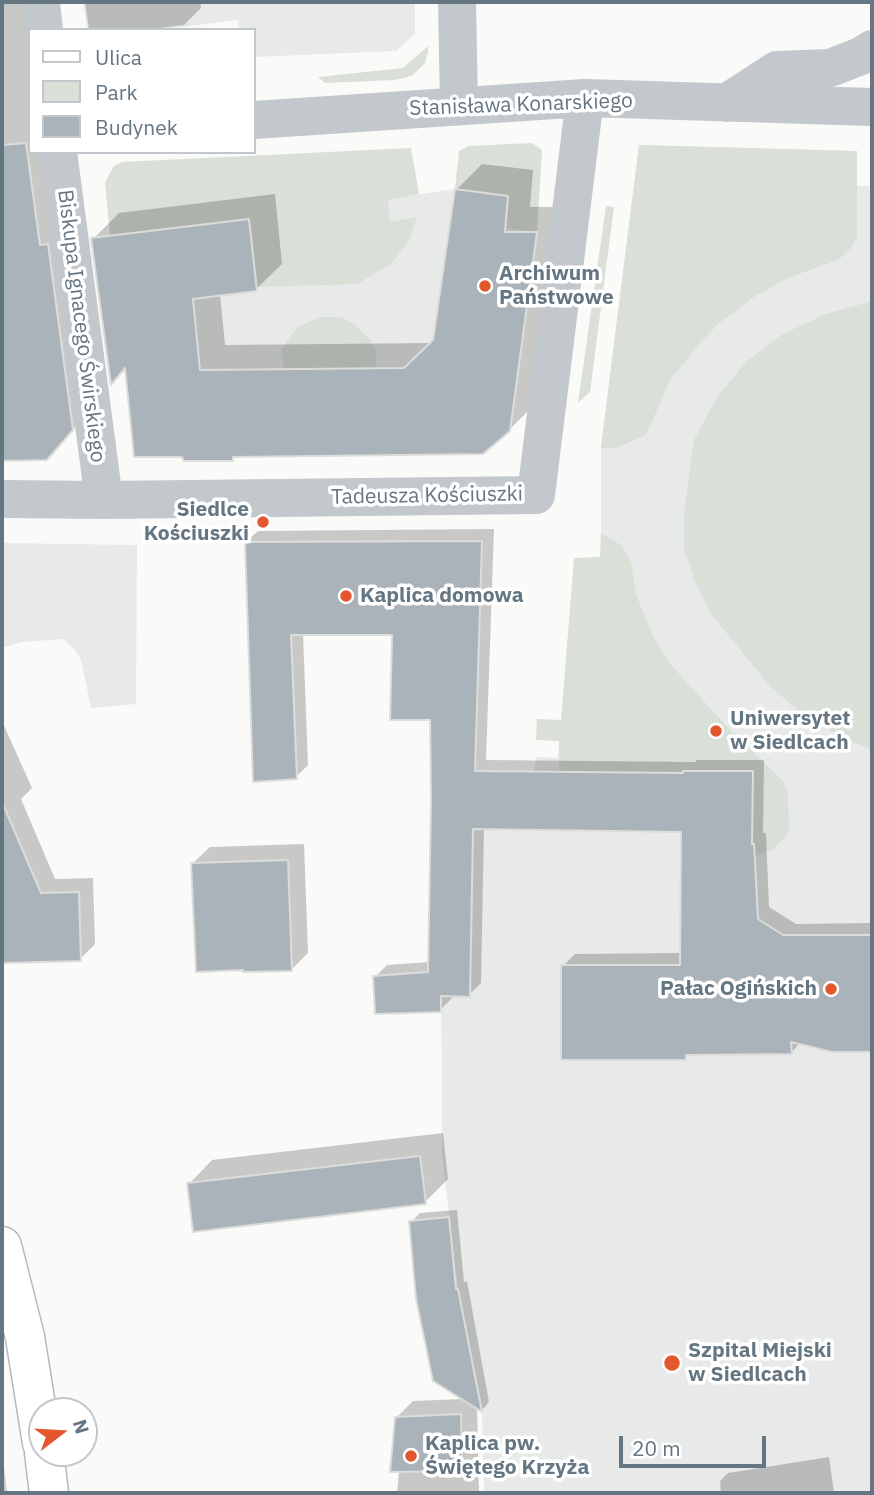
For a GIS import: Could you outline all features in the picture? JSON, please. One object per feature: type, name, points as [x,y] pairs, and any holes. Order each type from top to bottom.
[{"type":"main road","points":[[2,1246],[25,1337],[35,1397]]},
{"type":"main road","points":[[46,1467],[49,1493]]},
{"type":"street","points":[[41,2],[44,28]]},
{"type":"street","points":[[457,2],[459,106]]},
{"type":"street","points":[[726,103],[777,70],[830,68],[872,49]]},
{"type":"street","name":"Stanisława Konarskiego","points":[[256,120],[584,98],[872,107]]},
{"type":"street","name":"Tadeusza Kościuszki","points":[[2,499],[537,495],[584,98]]},
{"type":"street","name":"Biskupa Ignacego Świrskiego","points":[[58,154],[104,500]]},
{"type":"shaded area","points":[[83,2],[415,2],[415,34],[396,51],[256,57],[256,28],[239,28],[238,20],[174,28],[87,28]]},
{"type":"shaded area","name":"Uniwersytet w Siedlcach","points":[[639,145],[857,151],[856,186],[872,186],[872,1493],[484,1493],[482,1412],[458,1289],[442,1154],[441,966],[474,776],[530,776],[531,771],[534,771],[536,757],[558,758],[559,741],[601,556],[601,448]]},
{"type":"shaded area","points":[[455,189],[508,196],[533,232],[537,232],[510,431],[483,454],[234,456],[233,461],[134,457],[125,372],[120,372],[249,219]]},
{"type":"shaded area","points":[[2,543],[137,545],[136,704],[91,708],[81,660],[64,639],[21,642],[2,648]]},
{"type":"green space","points":[[653,2],[653,3],[479,4]]},
{"type":"green space","points":[[428,46],[425,63],[413,75],[405,78],[325,83],[318,77],[403,68]]},
{"type":"green space","points":[[532,143],[542,150],[537,232],[505,228],[508,196],[455,189],[459,151],[469,146]]},
{"type":"green space","points":[[639,145],[857,151],[857,237],[851,248],[838,260],[790,277],[755,296],[718,324],[670,380],[646,435],[616,448],[601,448]]},
{"type":"green space","points":[[411,148],[419,194],[388,200],[390,222],[417,217],[409,241],[389,265],[357,284],[257,287],[249,219],[110,236],[105,182],[114,166],[122,162]]},
{"type":"green space","points":[[606,206],[614,207],[590,392],[578,403]]},
{"type":"green space","points":[[872,301],[872,750],[807,718],[770,686],[712,615],[696,584],[684,548],[684,513],[694,440],[716,399],[746,362],[783,334],[826,314]]},
{"type":"green space","points":[[320,317],[341,317],[370,339],[376,351],[376,368],[284,369],[281,351],[289,338],[298,327]]},
{"type":"green space","points":[[601,533],[621,545],[631,562],[636,594],[652,635],[669,662],[732,732],[783,781],[788,795],[789,832],[774,849],[755,856],[755,844],[752,844],[753,771],[559,772],[559,741],[536,740],[537,719],[561,720],[574,558],[600,557]]},
{"type":"building","points":[[26,143],[40,245],[48,244],[73,430],[47,460],[2,461],[2,145]]},
{"type":"building","points":[[455,189],[508,196],[505,232],[537,232],[510,431],[483,454],[233,457],[233,461],[134,457],[125,368],[111,385],[91,238],[249,219],[257,291],[193,299],[200,370],[404,368],[433,340]]},
{"type":"building","points":[[482,541],[475,771],[753,771],[752,844],[758,919],[783,935],[872,935],[872,1052],[832,1052],[791,1042],[792,1054],[686,1055],[686,1060],[561,1060],[561,965],[680,965],[681,832],[473,829],[470,997],[441,996],[441,1012],[375,1014],[373,976],[428,972],[430,720],[390,720],[392,635],[291,635],[297,779],[253,782],[245,542]]},
{"type":"building","points":[[2,802],[41,893],[79,892],[81,961],[2,963]]},
{"type":"building","points":[[288,860],[292,971],[196,972],[191,863]]},
{"type":"building","points":[[420,1156],[426,1204],[193,1232],[187,1183]]},
{"type":"building","points":[[449,1217],[456,1289],[482,1412],[433,1381],[416,1299],[409,1221]]},
{"type":"building","points":[[461,1414],[462,1471],[390,1472],[395,1417]]},
{"type":"place","name":"Archiwum Państwowe","points":[[485,286]]},
{"type":"place","name":"Siedlce Kościuszki","points":[[263,522]]},
{"type":"place","name":"Kaplica domowa","points":[[346,596]]},
{"type":"place","name":"Uniwersytet w Siedlcach","points":[[716,731]]},
{"type":"place","name":"Pałac Ogińskich","points":[[831,989]]},
{"type":"place","name":"Szpital Miejski w Siedlcach","points":[[672,1363]]},
{"type":"place","name":"Kaplica pw. Świętego Krzyża","points":[[411,1456]]}]
